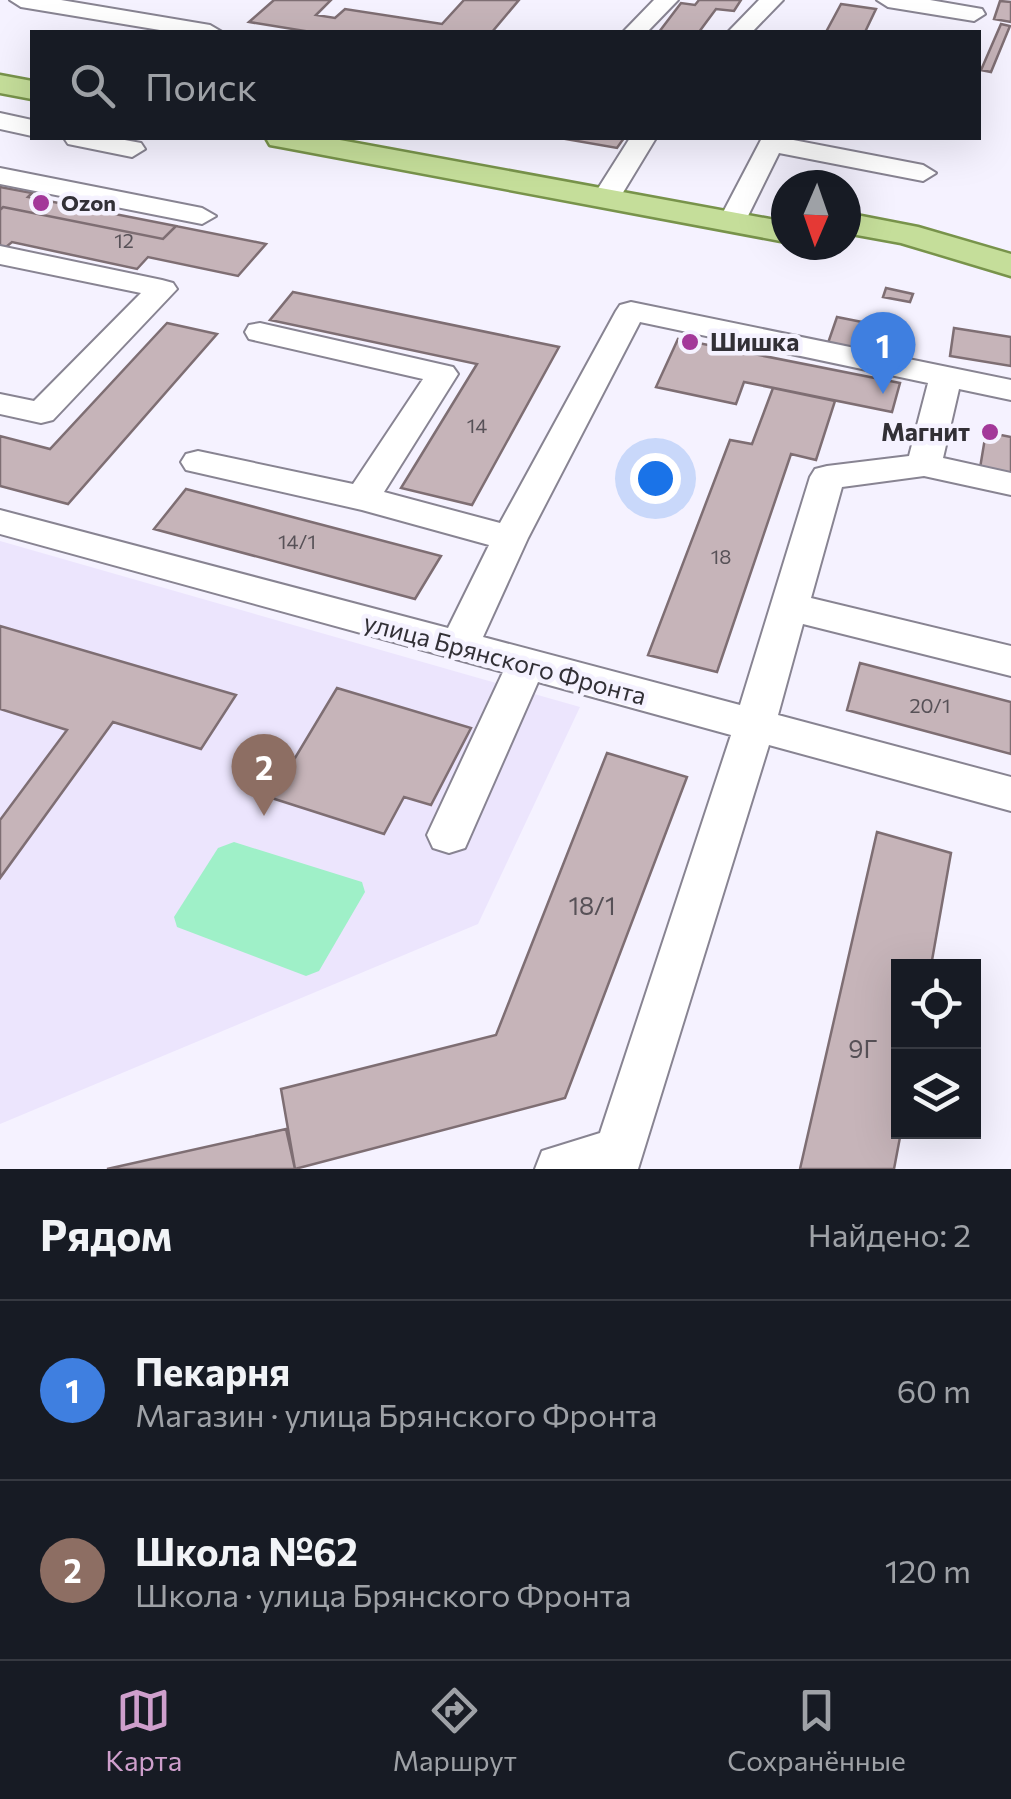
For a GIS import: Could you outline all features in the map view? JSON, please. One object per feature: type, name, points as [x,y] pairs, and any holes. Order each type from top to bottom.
[{"type":"main road","points":[[0,72],[30,78]]},
{"type":"main road","points":[[0,84],[30,90]]},
{"type":"main road","points":[[293,140],[736,213],[771,213]]},
{"type":"main road","points":[[368,140],[610,191]]},
{"type":"main road","points":[[736,213],[771,226]]},
{"type":"main road","points":[[861,226],[906,234],[1011,266]]},
{"type":"main road","points":[[861,245],[1011,266]]},
{"type":"street","points":[[21,0],[198,30]]},
{"type":"street","points":[[636,30],[666,0]]},
{"type":"street","points":[[741,30],[772,0]]},
{"type":"street","points":[[888,0],[974,14]]},
{"type":"street","points":[[0,121],[30,128]]},
{"type":"street","points":[[87,140],[132,149]]},
{"type":"street","points":[[610,191],[642,140]]},
{"type":"street","points":[[736,213],[774,140],[922,173]]},
{"type":"street","points":[[0,176],[202,216]]},
{"type":"street","points":[[0,254],[162,289],[40,414],[0,404]]},
{"type":"street","points":[[459,646],[510,538],[632,311],[1011,390]]},
{"type":"street","points":[[260,332],[442,374],[362,498]]},
{"type":"street","points":[[924,465],[946,376]]},
{"type":"street","points":[[198,462],[362,498],[510,538]]},
{"type":"street","points":[[562,1169],[620,1153],[754,726],[827,477],[924,465],[1011,484]]},
{"type":"street","name":"улица Брянского Фронта","points":[[0,522],[1011,794]]},
{"type":"street","points":[[787,606],[1011,662]]},
{"type":"street","points":[[449,835],[527,663]]},
{"type":"shaded area","points":[[0,541],[580,707],[478,924],[0,1124]]},
{"type":"green space","points":[[234,842],[362,882],[365,892],[319,971],[306,976],[177,927],[174,917],[218,848]]},
{"type":"building","points":[[274,0],[331,0],[316,15],[335,18],[345,9],[442,24],[464,0],[519,0],[494,30],[299,30],[249,22]]},
{"type":"building","points":[[699,0],[741,0],[734,11],[716,9],[700,30],[661,30],[681,3],[695,5]]},
{"type":"building","points":[[1000,1],[1011,2],[1011,22],[994,19]]},
{"type":"building","points":[[841,4],[876,9],[866,30],[827,30]]},
{"type":"building","points":[[1001,24],[1010,26],[991,72],[981,70]]},
{"type":"building","points":[[571,140],[623,140],[617,148]]},
{"type":"building","points":[[0,187],[32,193],[28,197],[176,226],[163,239],[3,207],[0,210]]},
{"type":"building","points":[[3,207],[163,239],[176,226],[266,244],[238,276],[148,257],[137,269],[12,242],[0,246]]},
{"type":"building","points":[[886,288],[913,294],[910,302],[883,297]]},
{"type":"building","points":[[293,292],[559,347],[472,505],[401,488],[477,364],[270,320]]},
{"type":"building","points":[[837,317],[907,331],[899,357],[828,343]]},
{"type":"building","points":[[167,323],[217,334],[68,504],[0,486],[0,436],[50,449]]},
{"type":"building","points":[[954,328],[1011,337],[1011,366],[950,356]]},
{"type":"building","points":[[678,339],[900,383],[892,412],[744,382],[736,404],[656,387]]},
{"type":"building","points":[[773,388],[835,401],[816,460],[791,454],[717,672],[648,655],[730,440],[752,444]]},
{"type":"building","points":[[986,432],[1011,437],[1011,475],[980,468]]},
{"type":"building","points":[[186,489],[441,556],[415,599],[154,529]]},
{"type":"building","points":[[0,626],[236,695],[201,749],[113,722],[0,878],[0,820],[67,730],[0,709]]},
{"type":"building","points":[[860,663],[1011,702],[1011,754],[847,710]]},
{"type":"building","points":[[337,688],[471,728],[431,805],[404,797],[384,834],[253,792],[277,753],[295,758]]},
{"type":"building","points":[[607,753],[687,777],[565,1098],[295,1169],[281,1089],[496,1035]]},
{"type":"building","points":[[877,832],[951,853],[932,959],[891,959],[891,1139],[900,1139],[894,1169],[800,1169]]},
{"type":"building","points":[[286,1129],[295,1169],[107,1169]]},
{"type":"place","name":"Ozon","points":[[41,203]]},
{"type":"place","name":"Шишка","points":[[690,342]]},
{"type":"place","name":"Пекарня","points":[[883,394]]},
{"type":"place","name":"Магнит","points":[[990,432]]},
{"type":"place","name":"Школа №62","points":[[264,816]]}]
